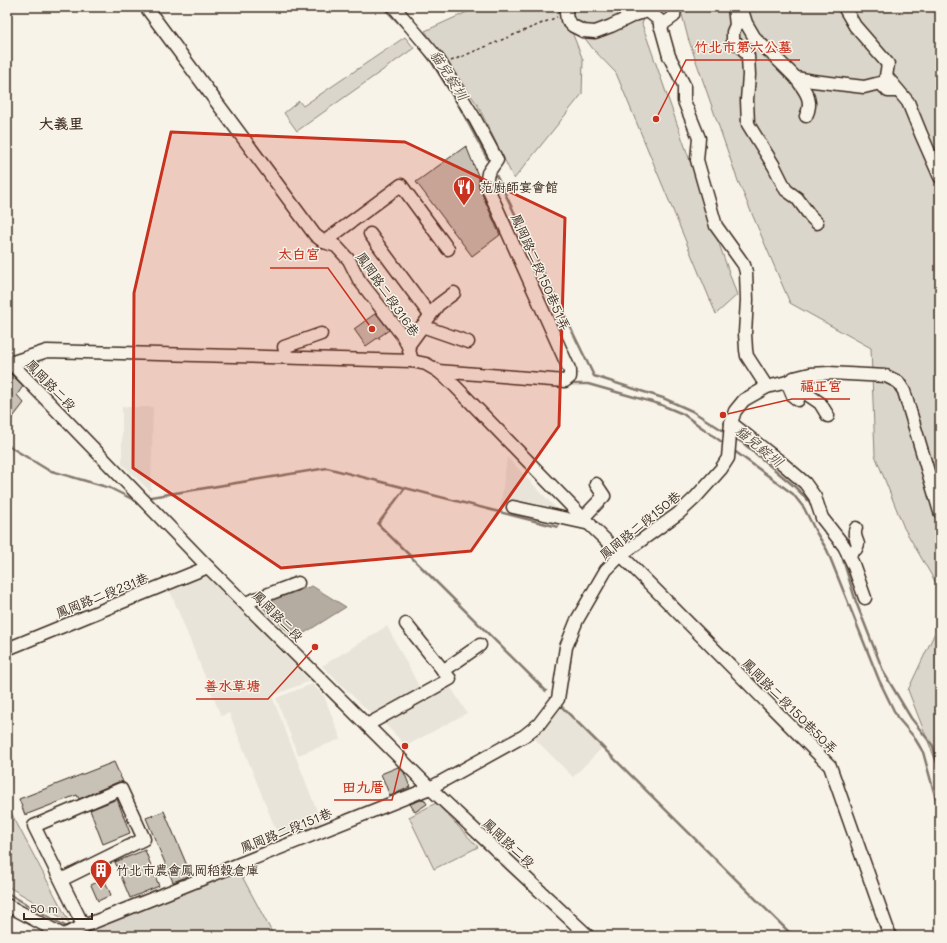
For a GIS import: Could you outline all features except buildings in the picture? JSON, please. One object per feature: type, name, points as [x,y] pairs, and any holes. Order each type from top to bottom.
[{"type":"street","name":"鳳岡路二段316巷","points":[[146,7],[315,235],[324,242],[336,246],[348,260],[359,280],[402,335],[408,346],[412,361]]},
{"type":"street","name":"鳳岡路二段150巷51弄","points":[[394,7],[438,59],[475,119],[497,160],[488,174],[486,184],[570,371],[570,378],[565,381],[438,371]]},
{"type":"street","points":[[660,26],[674,16],[675,7]]},
{"type":"street","points":[[734,7],[736,25],[733,42],[742,47],[748,56],[748,124],[774,166],[786,190],[797,198],[817,223]]},
{"type":"street","points":[[741,7],[746,23],[756,40],[796,78],[808,96],[809,111],[806,116]]},
{"type":"street","points":[[844,7],[855,26],[888,64],[886,76],[908,102],[940,177]]},
{"type":"street","points":[[566,10],[567,20],[583,31],[595,32],[634,15],[648,11],[659,20],[669,56],[684,85],[684,101],[698,138],[697,160],[716,226],[741,261],[746,272],[747,300],[745,332],[747,356],[767,387]]},
{"type":"street","points":[[796,78],[864,87],[880,83],[888,91],[898,91]]},
{"type":"street","points":[[324,242],[400,185],[448,249]]},
{"type":"street","points":[[370,234],[430,315]]},
{"type":"street","points":[[408,346],[438,305],[454,293]]},
{"type":"street","points":[[422,326],[468,342]]},
{"type":"street","points":[[287,357],[284,347],[321,334]]},
{"type":"street","points":[[8,361],[47,351],[412,361]]},
{"type":"street","name":"鳳岡路二段","points":[[8,361],[208,567],[430,788],[588,936]]},
{"type":"street","name":"鳳岡路二段150巷51弄","points":[[412,361],[426,364],[438,371],[455,386],[621,555]]},
{"type":"street","points":[[864,598],[853,564],[844,546],[822,518],[815,497],[805,483],[783,464],[730,427],[735,411],[744,400],[767,387],[810,374],[829,373],[886,376],[898,382],[904,391],[940,512]]},
{"type":"street","points":[[791,380],[793,396],[798,400]]},
{"type":"street","points":[[791,380],[804,392],[820,403],[828,416]]},
{"type":"street","name":"鳳岡路二段150巷","points":[[430,788],[524,736],[539,724],[558,699],[566,647],[577,620],[606,570],[621,555],[679,513],[695,498],[721,469],[728,458],[730,427]]},
{"type":"street","points":[[513,507],[586,521],[604,496],[596,484]]},
{"type":"street","points":[[848,554],[856,549],[858,544],[854,532],[856,528]]},
{"type":"street","name":"鳳岡路二段150巷50弄","points":[[621,555],[830,766],[890,936]]},
{"type":"street","name":"鳳岡路二段231巷","points":[[7,649],[208,567]]},
{"type":"street","points":[[245,603],[298,583]]},
{"type":"street","points":[[367,725],[450,679],[406,624]]},
{"type":"street","points":[[443,671],[480,645]]},
{"type":"street","name":"鳳岡路二段151巷","points":[[65,936],[84,926],[430,788]]},
{"type":"street","points":[[61,880],[144,839],[121,789],[34,826],[61,880],[84,926]]},
{"type":"street","points":[[7,906],[65,936]]},
{"type":"path","points":[[442,65],[566,10]]},
{"type":"path","points":[[378,337],[381,341]]},
{"type":"highlighted area","points":[[171,132],[405,142],[565,218],[559,426],[471,551],[281,568],[133,468],[134,293]]},
{"type":"shaded area","points":[[478,7],[562,7],[583,60],[582,94],[514,179],[477,104],[425,31]]},
{"type":"shaded area","points":[[566,7],[649,7],[642,24],[737,295],[716,314],[616,73],[593,49],[569,17]]},
{"type":"shaded area","points":[[680,7],[940,7],[940,590],[904,528],[875,455],[871,348],[790,303],[738,181],[688,38]]},
{"type":"shaded area","points":[[405,37],[414,48],[297,131],[284,113],[299,101],[303,106]]},
{"type":"shaded area","points":[[122,407],[153,407],[151,492],[122,464]]},
{"type":"shaded area","points":[[507,457],[574,527],[500,508]]},
{"type":"shaded area","points":[[205,574],[310,681],[272,696],[323,826],[281,843],[229,713],[221,716],[170,591]]},
{"type":"shaded area","points":[[312,586],[346,607],[295,639],[259,604]]},
{"type":"shaded area","points":[[940,622],[940,772],[908,690]]},
{"type":"shaded area","points":[[387,626],[420,688],[371,714],[322,666]]},
{"type":"shaded area","points":[[312,684],[324,696],[341,739],[298,755],[276,698]]},
{"type":"shaded area","points":[[450,686],[467,713],[406,746],[383,722]]},
{"type":"shaded area","points":[[562,708],[604,746],[573,777],[533,737]]},
{"type":"shaded area","points":[[436,803],[478,847],[434,869],[409,817]]},
{"type":"shaded area","points":[[7,805],[69,922],[7,886]]},
{"type":"shaded area","points":[[238,869],[274,936],[91,936],[83,931]]},
{"type":"waterway","name":"貓兒錠圳","points":[[383,7],[407,31]]},
{"type":"waterway","name":"貓兒錠圳","points":[[418,44],[433,64],[459,106],[488,160]]},
{"type":"waterway","name":"貓兒錠圳","points":[[496,175],[594,376],[663,398],[692,411],[727,433]]},
{"type":"waterway","points":[[567,384],[588,384],[659,404],[683,414],[726,445]]},
{"type":"waterway","name":"貓兒錠圳","points":[[734,438],[743,443],[794,486],[810,502],[812,507]]},
{"type":"waterway","points":[[7,445],[48,470],[110,488],[132,499]]},
{"type":"waterway","points":[[733,450],[793,494],[804,508],[827,550],[879,680],[897,717],[914,737],[923,752],[940,814]]},
{"type":"waterway","points":[[151,497],[327,468],[558,527]]},
{"type":"waterway","points":[[405,488],[378,524],[546,691]]},
{"type":"waterway","name":"貓兒錠圳","points":[[841,553],[856,602],[884,673],[911,718],[933,746],[940,773]]},
{"type":"waterway","points":[[559,704],[793,936]]},
{"type":"waterway","points":[[7,893],[65,926]]},
{"type":"place","name":"竹北市第六公墓","points":[[656,119]]},
{"type":"place","name":"范廚師宴會館","points":[[464,206]]},
{"type":"place","name":"太白宫","points":[[372,329]]},
{"type":"place","name":"福正宫","points":[[723,415]]},
{"type":"place","name":"善水草塘","points":[[315,647]]},
{"type":"place","name":"田九厝","points":[[405,746]]},
{"type":"place","name":"竹北市農會鳳岡稻穀倉庫","points":[[101,890]]},
{"type":"district","name":"大義里","points":[[61,124]]}]
